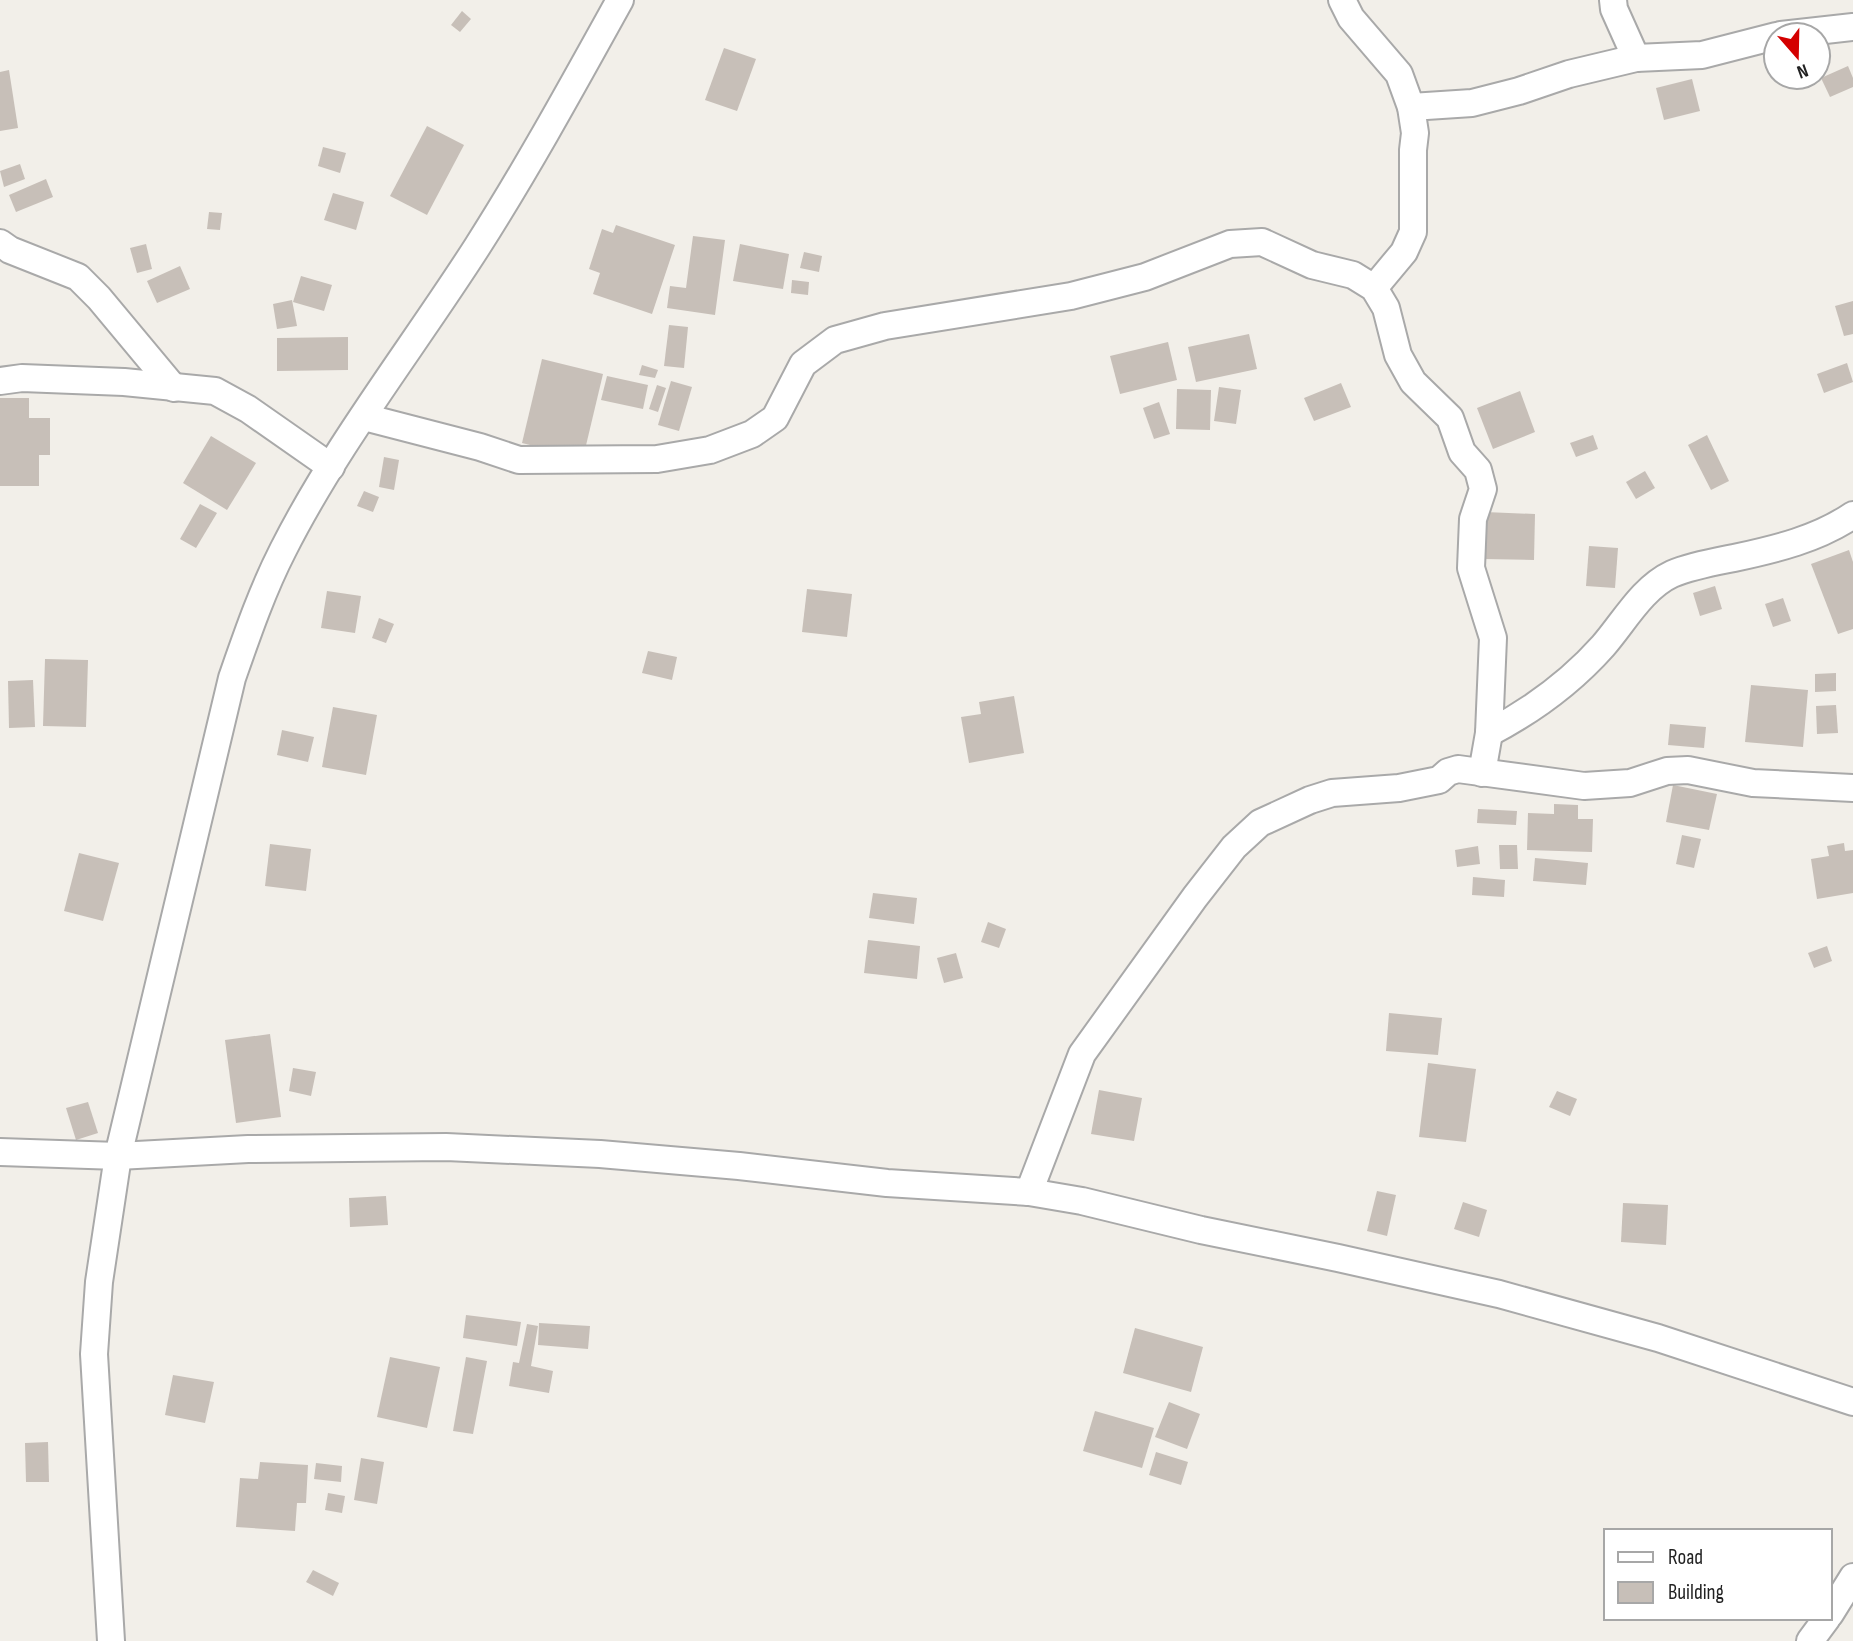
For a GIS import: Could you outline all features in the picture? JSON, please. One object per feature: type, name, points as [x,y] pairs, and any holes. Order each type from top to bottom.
[{"type":"street","points":[[111,1641],[94,1354],[99,1282],[118,1156],[232,678],[258,605],[283,550],[331,467],[478,245],[526,167],[620,0]]},
{"type":"street","points":[[1342,0],[1351,18],[1399,74],[1411,107],[1415,133],[1413,232],[1404,252],[1374,288]]},
{"type":"street","points":[[1613,0],[1614,9],[1636,58]]},
{"type":"street","points":[[1832,30],[1853,27]]},
{"type":"street","points":[[1411,107],[1472,103],[1569,74],[1636,58],[1702,55],[1762,40]]},
{"type":"street","points":[[364,417],[481,447],[519,460],[656,459],[710,450],[752,434],[775,418],[803,364],[835,340],[866,330],[1071,296],[1144,277],[1230,244],[1262,242],[1312,265],[1353,275],[1374,288],[1386,308],[1398,355],[1413,382],[1450,418],[1462,452],[1478,470],[1483,489],[1473,519],[1471,568],[1493,638],[1489,733],[1482,773]]},
{"type":"street","points":[[0,243],[10,250],[78,277],[99,298],[174,388]]},
{"type":"street","points":[[0,381],[22,378],[124,382],[215,391],[248,409],[331,467]]},
{"type":"street","points":[[1489,733],[1513,721],[1552,693],[1602,648],[1645,593],[1672,574],[1773,550],[1832,529],[1853,515]]},
{"type":"street","points":[[1029,1192],[1082,1054],[1195,897],[1234,847],[1260,823],[1332,793],[1399,788],[1439,780],[1448,772],[1458,769],[1584,786],[1630,783],[1667,771],[1688,770],[1753,783],[1853,788]]},
{"type":"street","points":[[0,1152],[118,1156],[248,1149],[446,1147],[600,1154],[887,1183],[1029,1192],[1082,1201],[1201,1230],[1499,1294],[1658,1338],[1853,1402]]},
{"type":"street","points":[[1832,1611],[1853,1577]]},
{"type":"street","points":[[1810,1641],[1826,1620]]},
{"type":"building","points":[[462,11],[471,19],[460,32],[451,25]]},
{"type":"building","points":[[724,48],[756,59],[737,111],[705,100]]},
{"type":"building","points":[[1848,66],[1853,87],[1830,97],[1827,91],[1832,91],[1832,73]]},
{"type":"building","points":[[9,70],[18,128],[0,131],[0,72]]},
{"type":"building","points":[[1692,79],[1700,111],[1664,120],[1656,88]]},
{"type":"building","points":[[427,126],[464,145],[427,215],[390,196]]},
{"type":"building","points":[[323,147],[346,153],[340,173],[318,166]]},
{"type":"building","points":[[20,164],[25,179],[4,187],[0,171]]},
{"type":"building","points":[[46,179],[53,197],[16,212],[9,195]]},
{"type":"building","points":[[333,193],[364,202],[356,230],[324,220]]},
{"type":"building","points":[[209,212],[222,213],[220,230],[207,229]]},
{"type":"building","points":[[616,225],[675,245],[652,314],[593,294],[600,273],[589,269],[602,229],[613,233]]},
{"type":"building","points":[[693,236],[725,240],[715,315],[667,308],[670,286],[686,288]]},
{"type":"building","points":[[146,244],[152,269],[137,273],[130,248]]},
{"type":"building","points":[[740,244],[789,254],[783,289],[733,281]]},
{"type":"building","points":[[804,252],[822,256],[819,272],[800,268]]},
{"type":"building","points":[[180,266],[190,289],[157,303],[147,281]]},
{"type":"building","points":[[301,276],[332,285],[324,311],[293,302]]},
{"type":"building","points":[[792,280],[809,282],[808,295],[791,293]]},
{"type":"building","points":[[292,300],[297,326],[277,329],[273,304]]},
{"type":"building","points":[[1853,301],[1853,334],[1844,336],[1835,306]]},
{"type":"building","points":[[669,325],[688,327],[684,368],[664,366]]},
{"type":"building","points":[[1249,334],[1257,369],[1196,382],[1188,347]]},
{"type":"building","points":[[348,337],[348,370],[277,371],[277,338]]},
{"type":"building","points":[[1168,342],[1177,380],[1120,394],[1110,356]]},
{"type":"building","points":[[542,359],[603,374],[583,458],[522,443]]},
{"type":"building","points":[[1847,363],[1853,382],[1824,393],[1817,374]]},
{"type":"building","points":[[642,365],[658,370],[655,378],[639,375]]},
{"type":"building","points":[[607,376],[648,385],[643,409],[601,400]]},
{"type":"building","points":[[671,381],[692,387],[679,431],[658,425]]},
{"type":"building","points":[[1341,383],[1351,407],[1314,421],[1304,398]]},
{"type":"building","points":[[657,385],[666,388],[658,412],[649,409]]},
{"type":"building","points":[[1219,387],[1241,390],[1236,424],[1214,421]]},
{"type":"building","points":[[1177,389],[1211,390],[1210,430],[1176,429]]},
{"type":"building","points":[[1520,391],[1535,432],[1493,449],[1477,408]]},
{"type":"building","points":[[0,398],[29,398],[29,418],[50,418],[50,455],[39,455],[39,486],[0,486]]},
{"type":"building","points":[[1159,402],[1170,434],[1154,439],[1143,408]]},
{"type":"building","points":[[1593,435],[1598,449],[1576,457],[1570,443]]},
{"type":"building","points":[[1707,435],[1729,481],[1711,490],[1688,445]]},
{"type":"building","points":[[211,436],[256,463],[227,510],[183,483]]},
{"type":"building","points":[[384,457],[399,460],[394,490],[379,487]]},
{"type":"building","points":[[1645,471],[1655,488],[1636,499],[1626,482]]},
{"type":"building","points":[[364,491],[379,497],[373,512],[357,506]]},
{"type":"building","points":[[200,504],[217,513],[196,548],[180,539]]},
{"type":"building","points":[[1485,512],[1535,514],[1534,560],[1483,559]]},
{"type":"building","points":[[1589,546],[1618,548],[1615,588],[1586,586]]},
{"type":"building","points":[[1849,550],[1853,562],[1853,629],[1838,634],[1811,564]]},
{"type":"building","points":[[1715,586],[1722,609],[1700,616],[1693,593]]},
{"type":"building","points":[[807,589],[852,594],[847,637],[802,632]]},
{"type":"building","points":[[327,591],[361,596],[355,633],[321,628]]},
{"type":"building","points":[[1783,598],[1791,621],[1773,627],[1765,604]]},
{"type":"building","points":[[379,618],[394,624],[386,643],[372,638]]},
{"type":"building","points":[[648,651],[677,657],[672,680],[642,673]]},
{"type":"building","points":[[45,659],[88,660],[86,727],[43,726]]},
{"type":"building","points":[[1836,673],[1836,691],[1815,692],[1815,674]]},
{"type":"building","points":[[33,680],[35,727],[9,728],[8,681]]},
{"type":"building","points":[[1751,685],[1808,690],[1803,747],[1745,742]]},
{"type":"building","points":[[1014,696],[1024,753],[969,763],[961,717],[981,714],[979,702]]},
{"type":"building","points":[[1836,705],[1838,733],[1817,734],[1816,706]]},
{"type":"building","points":[[333,707],[377,715],[366,775],[322,767]]},
{"type":"building","points":[[1670,724],[1706,727],[1704,748],[1668,745]]},
{"type":"building","points":[[282,730],[314,737],[308,762],[277,755]]},
{"type":"building","points":[[1673,785],[1717,794],[1709,830],[1666,822]]},
{"type":"building","points":[[1554,804],[1578,805],[1578,819],[1593,819],[1592,852],[1527,850],[1528,813],[1554,814]]},
{"type":"building","points":[[1478,809],[1517,811],[1516,825],[1477,823]]},
{"type":"building","points":[[1682,835],[1701,839],[1694,868],[1676,864]]},
{"type":"building","points":[[1844,843],[1845,851],[1853,850],[1853,893],[1817,899],[1811,859],[1829,856],[1827,846]]},
{"type":"building","points":[[270,844],[311,849],[306,891],[265,886]]},
{"type":"building","points":[[1499,845],[1517,845],[1518,869],[1500,869]]},
{"type":"building","points":[[1478,846],[1480,864],[1457,867],[1455,850]]},
{"type":"building","points":[[79,853],[119,863],[103,921],[64,911]]},
{"type":"building","points":[[1535,858],[1588,863],[1586,885],[1533,881]]},
{"type":"building","points":[[1473,877],[1505,880],[1504,897],[1472,895]]},
{"type":"building","points":[[873,893],[917,898],[914,924],[869,918]]},
{"type":"building","points":[[988,922],[1006,929],[999,948],[981,942]]},
{"type":"building","points":[[868,940],[920,946],[917,979],[864,973]]},
{"type":"building","points":[[1827,946],[1832,961],[1814,968],[1808,953]]},
{"type":"building","points":[[956,953],[963,978],[944,983],[937,958]]},
{"type":"building","points":[[1389,1013],[1442,1018],[1438,1055],[1386,1051]]},
{"type":"building","points":[[270,1034],[281,1117],[236,1123],[225,1040]]},
{"type":"building","points":[[1428,1063],[1476,1069],[1466,1142],[1419,1137]]},
{"type":"building","points":[[293,1068],[316,1072],[311,1096],[289,1091]]},
{"type":"building","points":[[1099,1090],[1142,1098],[1134,1141],[1091,1134]]},
{"type":"building","points":[[1557,1091],[1577,1099],[1570,1116],[1549,1107]]},
{"type":"building","points":[[88,1102],[98,1133],[76,1140],[66,1108]]},
{"type":"building","points":[[1377,1191],[1396,1195],[1387,1236],[1367,1231]]},
{"type":"building","points":[[386,1196],[388,1225],[350,1227],[349,1198]]},
{"type":"building","points":[[1463,1202],[1487,1210],[1479,1237],[1454,1229]]},
{"type":"building","points":[[1623,1203],[1668,1205],[1666,1245],[1621,1242]]},
{"type":"building","points":[[466,1315],[521,1322],[517,1346],[463,1338]]},
{"type":"building","points":[[539,1323],[590,1326],[588,1349],[538,1345]]},
{"type":"building","points":[[527,1324],[538,1326],[531,1366],[553,1371],[549,1393],[509,1386],[513,1362],[519,1363]]},
{"type":"building","points":[[1135,1328],[1203,1347],[1191,1392],[1123,1373]]},
{"type":"building","points":[[390,1357],[440,1367],[427,1428],[377,1417]]},
{"type":"building","points":[[466,1357],[487,1361],[473,1434],[453,1431]]},
{"type":"building","points":[[173,1375],[214,1382],[205,1423],[165,1415]]},
{"type":"building","points":[[1169,1402],[1200,1414],[1187,1449],[1155,1437]]},
{"type":"building","points":[[1095,1411],[1154,1428],[1142,1468],[1083,1451]]},
{"type":"building","points":[[48,1442],[49,1482],[26,1482],[25,1443]]},
{"type":"building","points":[[1156,1452],[1188,1462],[1181,1485],[1149,1475]]},
{"type":"building","points":[[361,1458],[384,1462],[377,1504],[354,1500]]},
{"type":"building","points":[[260,1462],[308,1465],[306,1503],[297,1503],[295,1531],[236,1527],[240,1478],[258,1479]]},
{"type":"building","points":[[316,1463],[342,1466],[341,1482],[314,1479]]},
{"type":"building","points":[[328,1493],[345,1496],[342,1513],[325,1510]]},
{"type":"building","points":[[313,1570],[339,1583],[333,1596],[306,1582]]}]
